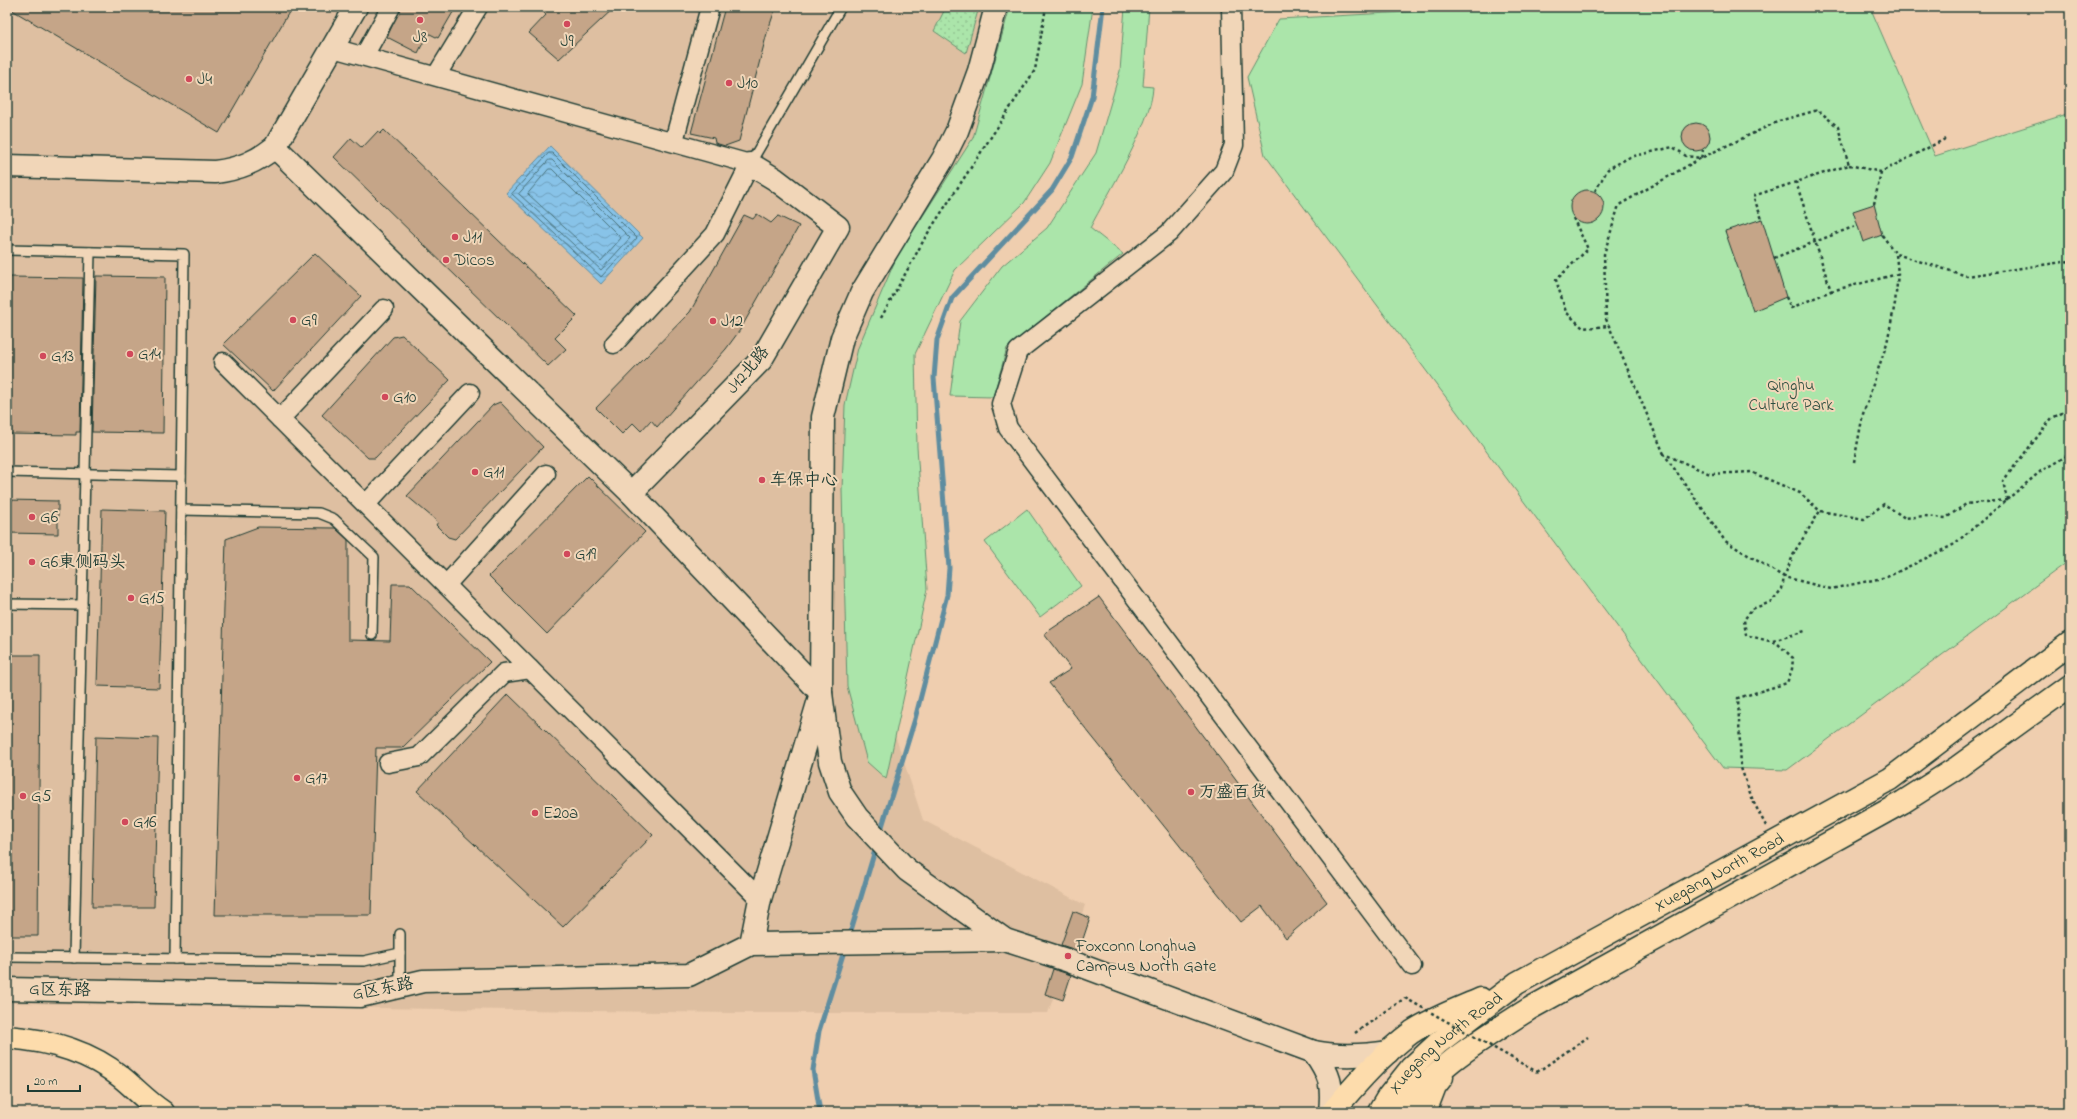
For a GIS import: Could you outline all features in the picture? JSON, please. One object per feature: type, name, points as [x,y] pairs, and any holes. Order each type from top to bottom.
[{"type":"main road","name":"Xuegang North Road","points":[[1379,1112],[1388,1097],[1416,1063],[1443,1039],[1517,983],[1890,779],[2070,643]]},
{"type":"main road","name":"Xuegang North Road","points":[[1402,1112],[1431,1079],[1456,1058],[1529,1009],[1903,802],[1958,767],[2070,686]]},
{"type":"main road","points":[[1331,1112],[1388,1052],[1413,1032],[1437,1018],[1517,983]]},
{"type":"main road","points":[[7,1038],[31,1039],[78,1052],[103,1064],[120,1076],[150,1104],[163,1112]]},
{"type":"main road","points":[[1425,1112],[1435,1086],[1456,1058]]},
{"type":"street","points":[[7,166],[215,172],[234,170],[247,165],[260,159],[275,147],[356,7]]},
{"type":"street","points":[[364,56],[391,7]]},
{"type":"street","points":[[436,76],[478,7]]},
{"type":"street","points":[[674,141],[710,7]]},
{"type":"street","points":[[996,7],[979,71],[957,131],[943,159],[862,292],[842,338],[823,417],[821,693],[830,762],[840,792],[857,817],[907,870],[1005,940],[1066,960],[1314,1052],[1337,1056],[1360,1056],[1388,1052]]},
{"type":"street","points":[[1231,7],[1234,145],[1224,171],[1169,233],[1018,351],[1000,404],[1008,428],[1412,966]]},
{"type":"street","points":[[333,48],[674,141],[750,164],[715,234],[614,344]]},
{"type":"street","points":[[275,147],[631,493],[821,693]]},
{"type":"street","name":"J12北路","points":[[631,493],[761,360],[838,227],[775,179],[750,164]]},
{"type":"street","points":[[280,418],[384,309]]},
{"type":"street","points":[[223,362],[760,899]]},
{"type":"street","points":[[366,504],[470,392]]},
{"type":"street","points":[[446,585],[546,474]]},
{"type":"street","points":[[388,763],[419,757],[504,673],[530,669]]},
{"type":"street","points":[[821,693],[760,899],[751,944],[1005,940]]},
{"type":"street","name":"G区东路","points":[[7,989],[360,996],[424,981],[689,975],[751,944]]},
{"type":"street","points":[[1314,1052],[1327,1071],[1332,1092],[1331,1112]]},
{"type":"lane","points":[[750,164],[841,7]]},
{"type":"lane","points":[[7,250],[184,254],[175,959]]},
{"type":"lane","points":[[74,958],[90,252]]},
{"type":"lane","points":[[7,472],[181,476]]},
{"type":"lane","points":[[181,510],[319,513],[334,519],[374,557],[372,635]]},
{"type":"lane","points":[[7,604],[82,605]]},
{"type":"lane","points":[[400,934],[400,987]]},
{"type":"lane","points":[[7,957],[364,961],[400,952]]},
{"type":"path","points":[[881,318],[926,236],[1035,70],[1046,7]]},
{"type":"path","points":[[1849,165],[1838,127],[1818,110],[1779,121],[1701,158],[1619,205],[1604,254],[1606,319],[1664,454],[1725,541],[1784,577],[1831,589],[1887,577],[1953,545],[2041,471],[2070,454]]},
{"type":"path","points":[[1762,219],[1753,196],[1849,165],[1881,172],[1945,139]]},
{"type":"path","points":[[1595,191],[1608,169],[1630,157],[1673,147],[1686,156],[1701,158]]},
{"type":"path","points":[[1701,158],[1703,150]]},
{"type":"path","points":[[1874,204],[1881,172]]},
{"type":"path","points":[[1796,182],[1831,291]]},
{"type":"path","points":[[1573,218],[1588,249],[1556,280],[1566,312],[1583,328],[1609,326]]},
{"type":"path","points":[[1774,258],[1858,225]]},
{"type":"path","points":[[1854,462],[1863,414],[1887,343],[1896,303],[1898,274],[1896,254],[1882,235]]},
{"type":"path","points":[[1896,254],[1967,276],[2070,261]]},
{"type":"path","points":[[1786,297],[1791,308],[1831,291],[1898,274]]},
{"type":"path","points":[[2007,500],[2003,481],[2052,418],[2070,409]]},
{"type":"path","points":[[1664,454],[1710,474],[1751,472],[1800,493],[1820,511],[1864,519],[1884,504],[1905,518],[1925,516],[1946,518],[1966,504],[2007,500]]},
{"type":"path","points":[[1774,842],[1753,801],[1741,768],[1738,698],[1787,683],[1792,669],[1793,658],[1778,644],[1746,635],[1744,620],[1752,609],[1771,602],[1782,589],[1784,577],[1795,552],[1820,511]]},
{"type":"path","points":[[1771,642],[1805,631]]},
{"type":"path","points":[[1355,1033],[1406,998],[1537,1072],[1588,1037]]},
{"type":"shaded area","points":[[7,7],[1056,7],[879,345],[870,659],[923,820],[1085,905],[1048,1013],[734,1013],[7,1003]]},
{"type":"green space","points":[[946,7],[979,7],[966,53],[934,31]]},
{"type":"green space","points":[[1010,7],[1093,7],[1082,84],[1050,163],[1024,203],[955,270],[915,354],[917,447],[927,589],[886,779],[867,762],[847,686],[842,490],[845,405],[858,348],[897,256],[973,138]]},
{"type":"green space","points":[[1125,7],[1149,7],[1143,86],[1153,87],[1151,102],[1128,158],[1090,228],[1123,254],[1007,348],[993,397],[950,396],[960,321],[1002,266],[1047,228],[1096,153],[1120,71]]},
{"type":"green space","name":"Qinghu Culture Park","points":[[1498,7],[1870,7],[1935,156],[2070,113],[2070,560],[1787,770],[1723,768],[1265,155],[1247,77],[1279,19]]},
{"type":"green space","points":[[1027,509],[1081,586],[1040,617],[985,542]]},
{"type":"water","points":[[550,146],[643,238],[601,284],[506,193]]},
{"type":"building","name":"J4","points":[[7,7],[292,7],[219,133]]},
{"type":"building","name":"J8","points":[[401,7],[456,7],[438,38],[428,33],[418,53],[387,37]]},
{"type":"building","name":"J9","points":[[539,7],[615,7],[559,59],[529,33],[546,15]]},
{"type":"building","name":"J10","points":[[725,7],[776,7],[767,33],[739,141],[725,146],[715,143],[714,138],[691,133]]},
{"type":"building","points":[[1696,123],[1706,127],[1710,137],[1706,147],[1696,151],[1686,147],[1682,137],[1686,127]]},
{"type":"building","name":"J11","points":[[384,130],[577,316],[555,338],[566,349],[548,366],[334,157],[351,138],[362,148],[378,131],[380,134]]},
{"type":"building","points":[[1584,190],[1590,190],[1594,191],[1601,197],[1604,207],[1603,214],[1597,221],[1590,224],[1584,224],[1580,223],[1573,217],[1570,210],[1570,204],[1571,200],[1577,193]]},
{"type":"building","points":[[1874,204],[1882,235],[1863,242],[1853,211]]},
{"type":"building","name":"J12","points":[[757,214],[771,223],[778,216],[799,226],[740,330],[726,349],[657,427],[651,420],[641,431],[633,423],[622,434],[596,408],[690,312],[744,215],[753,219]]},
{"type":"building","points":[[1762,219],[1786,297],[1753,311],[1725,231]]},
{"type":"building","name":"G9","points":[[315,253],[361,296],[273,391],[223,344]]},
{"type":"building","name":"G14","points":[[96,276],[165,277],[163,433],[92,432]]},
{"type":"building","name":"G13","points":[[10,277],[83,278],[80,432],[76,432],[76,435],[7,434]]},
{"type":"building","name":"G10","points":[[402,335],[450,380],[375,458],[368,458],[322,415],[393,337]]},
{"type":"building","name":"G11","points":[[500,402],[543,447],[455,539],[448,537],[436,525],[438,522],[407,496],[493,405]]},
{"type":"building","name":"G19","points":[[588,476],[645,532],[547,634],[489,576]]},
{"type":"building","name":"G6","points":[[7,500],[58,501],[58,534],[7,533]]},
{"type":"building","name":"G15","points":[[102,509],[165,511],[159,688],[97,686]]},
{"type":"building","name":"G17","points":[[258,527],[335,528],[348,540],[348,640],[390,641],[392,584],[410,584],[490,662],[402,748],[376,748],[371,915],[215,915],[226,539]]},
{"type":"building","name":"万盛百货","points":[[1099,597],[1327,902],[1286,938],[1262,906],[1241,922],[1049,683],[1071,669],[1044,634]]},
{"type":"building","name":"G5","points":[[7,655],[40,655],[38,936],[7,936]]},
{"type":"building","name":"E20a","points":[[508,694],[653,835],[563,927],[417,791]]},
{"type":"building","name":"G16","points":[[96,736],[158,738],[154,907],[92,907]]},
{"type":"building","points":[[1073,911],[1090,918],[1079,951],[1061,945]]},
{"type":"building","points":[[1053,969],[1071,975],[1063,1000],[1045,994]]},
{"type":"waterway","points":[[880,833],[915,719],[947,595],[949,568],[934,378],[937,340],[952,298],[1052,190],[1072,157],[1092,97],[1103,7]]},
{"type":"waterway","points":[[849,937],[876,847]]},
{"type":"waterway","points":[[820,1112],[813,1070],[819,1031],[845,948]]},
{"type":"place","name":"J8","points":[[420,20]]},
{"type":"place","name":"J9","points":[[567,24]]},
{"type":"place","name":"J4","points":[[189,79]]},
{"type":"place","name":"J10","points":[[729,83]]},
{"type":"place","name":"J11","points":[[455,237]]},
{"type":"place","name":"Dicos","points":[[446,260]]},
{"type":"place","name":"G9","points":[[293,320]]},
{"type":"place","name":"J12","points":[[713,321]]},
{"type":"place","name":"G14","points":[[130,354]]},
{"type":"place","name":"G13","points":[[43,356]]},
{"type":"place","name":"G10","points":[[385,397]]},
{"type":"place","name":"G11","points":[[475,472]]},
{"type":"place","name":"车保中心","points":[[762,480]]},
{"type":"place","name":"G6","points":[[32,517]]},
{"type":"place","name":"G19","points":[[567,554]]},
{"type":"place","name":"G6東侧码头","points":[[32,562]]},
{"type":"place","name":"G15","points":[[131,598]]},
{"type":"place","name":"G17","points":[[297,778]]},
{"type":"place","name":"万盛百货","points":[[1191,792]]},
{"type":"place","name":"G5","points":[[23,796]]},
{"type":"place","name":"E20a","points":[[535,813]]},
{"type":"place","name":"G16","points":[[125,822]]},
{"type":"place","name":"Foxconn Longhua Campus North Gate","points":[[1068,956]]}]
